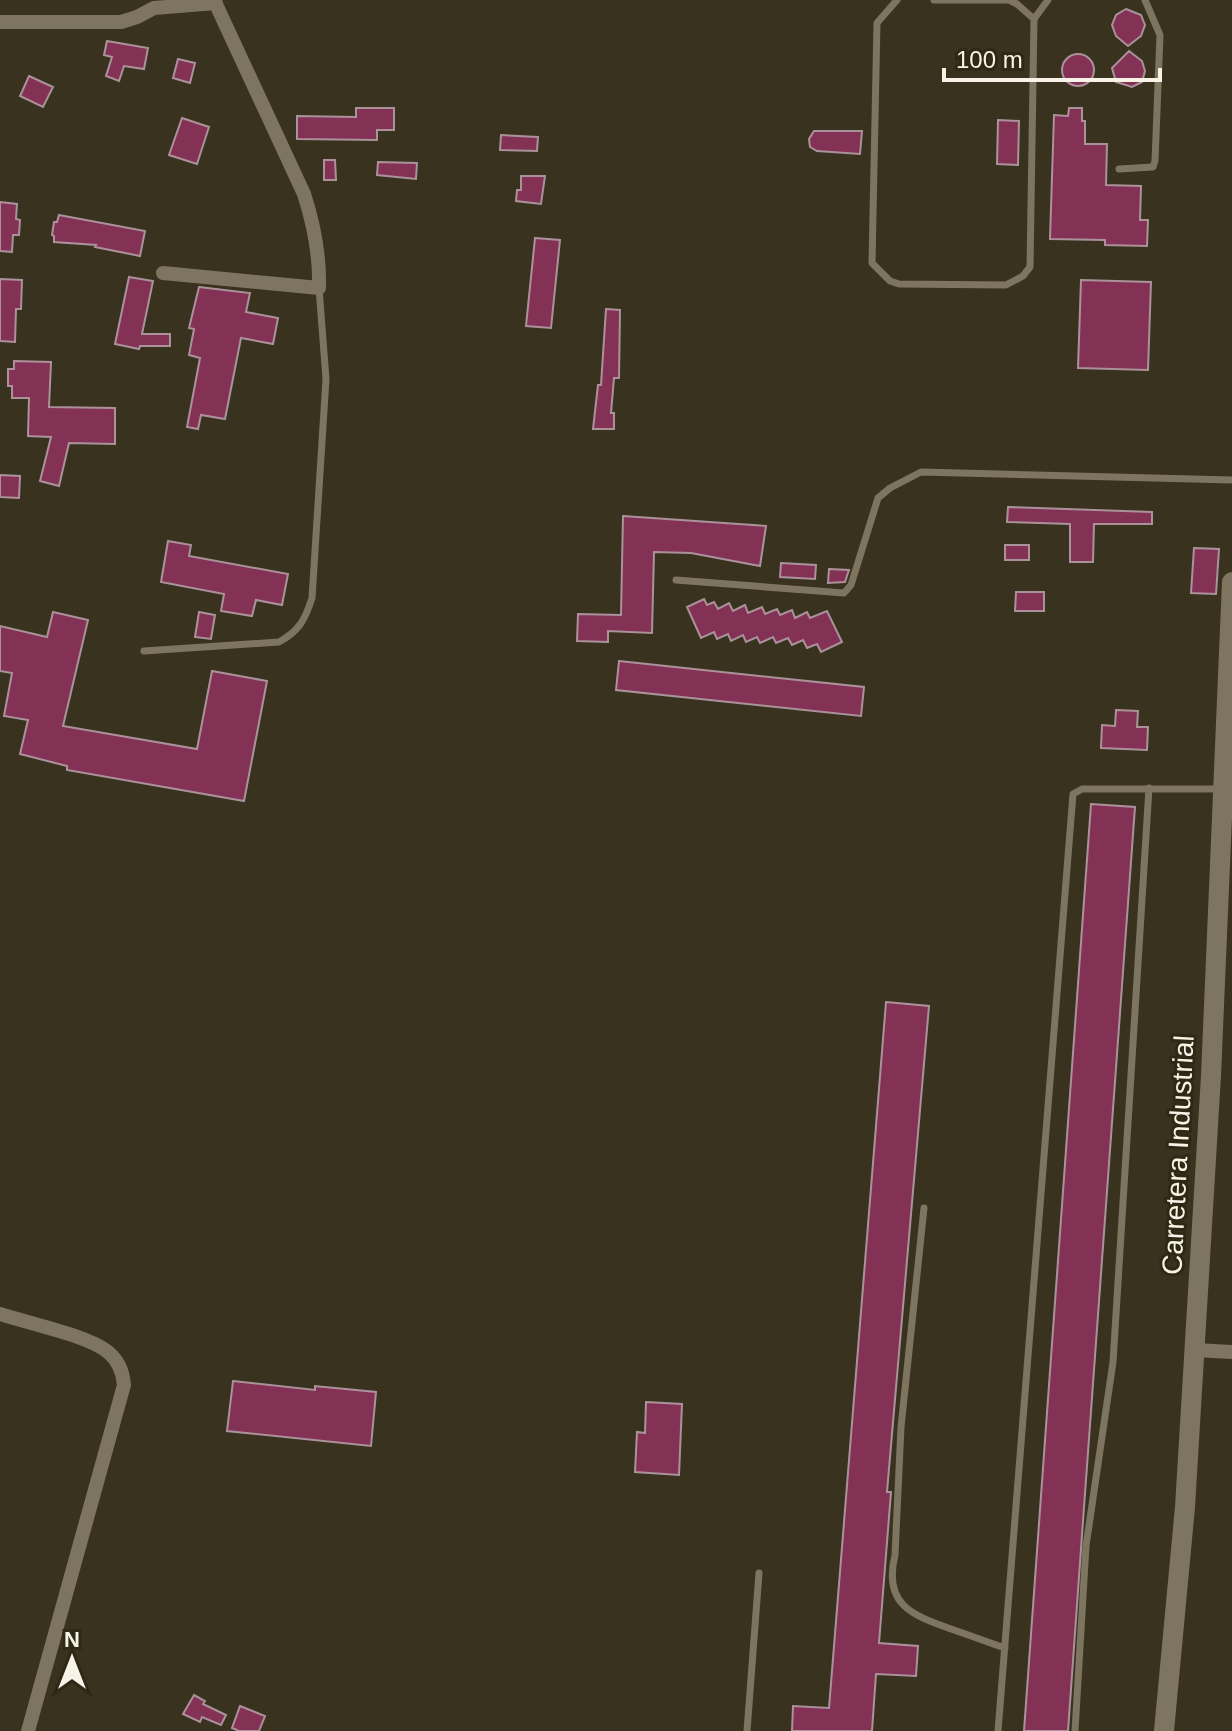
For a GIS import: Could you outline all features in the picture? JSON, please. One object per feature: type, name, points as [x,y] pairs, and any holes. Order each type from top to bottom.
[{"type":"main road","name":"Carretera Industrial","points":[[1164,1731],[1185,1507],[1195,1350],[1211,1076],[1232,582]]},
{"type":"street","points":[[0,22],[121,22],[156,4],[215,1],[304,194],[320,262],[319,288],[163,273]]},
{"type":"street","points":[[0,1314],[88,1341],[107,1350],[123,1372],[124,1385],[28,1731]]},
{"type":"street","points":[[1195,1350],[1232,1352]]},
{"type":"lane","points":[[897,0],[877,23],[872,263],[890,281],[899,284],[1006,285],[1023,276],[1030,267],[1034,19],[1048,0]]},
{"type":"lane","points":[[934,0],[1009,0],[1034,19]]},
{"type":"lane","points":[[1119,169],[1147,169],[1153,167],[1155,161],[1160,35],[1145,0]]},
{"type":"lane","points":[[144,651],[279,642],[295,633],[305,620],[312,598],[326,379],[319,288]]},
{"type":"lane","points":[[676,580],[844,593],[851,585],[878,498],[921,472],[1232,480]]},
{"type":"lane","points":[[1075,1731],[1086,1546],[1113,1362],[1149,788]]},
{"type":"lane","points":[[998,1731],[1073,794],[1082,789],[1224,789]]},
{"type":"lane","points":[[924,1208],[901,1427],[892,1588],[901,1604],[917,1617],[1005,1648]]},
{"type":"lane","points":[[747,1731],[759,1573]]},
{"type":"building","points":[[1126,9],[1141,15],[1145,25],[1141,36],[1128,46],[1116,36],[1112,25],[1116,15]]},
{"type":"building","points":[[107,41],[148,48],[144,69],[124,66],[119,81],[106,76],[112,57],[104,55]]},
{"type":"building","points":[[1129,51],[1142,61],[1145,71],[1142,82],[1132,87],[1116,82],[1112,68]]},
{"type":"building","points":[[1078,54],[1089,59],[1094,70],[1089,81],[1078,86],[1067,81],[1062,70],[1067,59]]},
{"type":"building","points":[[178,59],[195,63],[190,83],[173,78]]},
{"type":"building","points":[[29,76],[53,87],[43,107],[20,96]]},
{"type":"building","points":[[356,108],[394,108],[394,130],[377,130],[377,140],[297,139],[297,116],[356,117]]},
{"type":"building","points":[[1069,108],[1082,108],[1085,144],[1107,144],[1106,185],[1141,186],[1140,220],[1148,220],[1147,246],[1105,245],[1105,240],[1050,239],[1054,115],[1068,116]]},
{"type":"building","points":[[182,118],[209,127],[197,164],[169,155]]},
{"type":"building","points":[[998,120],[1019,121],[1018,165],[997,164]]},
{"type":"building","points":[[814,131],[862,131],[860,154],[817,151],[810,147],[809,139]]},
{"type":"building","points":[[501,135],[538,137],[537,151],[500,150]]},
{"type":"building","points":[[324,160],[335,160],[336,180],[324,180]]},
{"type":"building","points":[[378,162],[417,163],[416,179],[377,175]]},
{"type":"building","points":[[521,176],[545,176],[541,204],[516,201],[517,190],[521,190]]},
{"type":"building","points":[[0,202],[17,204],[19,235],[13,235],[12,252],[0,251]]},
{"type":"building","points":[[59,215],[145,231],[140,256],[96,245],[54,242],[54,222],[57,222]]},
{"type":"building","points":[[535,238],[560,240],[551,328],[526,326]]},
{"type":"building","points":[[129,277],[153,281],[142,334],[170,334],[170,346],[140,346],[139,349],[115,344]]},
{"type":"building","points":[[0,279],[22,280],[21,309],[16,309],[15,342],[0,341]]},
{"type":"building","points":[[1081,280],[1151,282],[1148,370],[1078,368]]},
{"type":"building","points":[[199,287],[250,293],[246,312],[278,318],[273,344],[241,338],[225,419],[201,415],[198,429],[187,427],[200,358],[189,355],[194,329],[189,328]]},
{"type":"building","points":[[606,309],[620,310],[619,378],[614,378],[611,413],[614,413],[614,429],[593,429],[598,385],[601,385]]},
{"type":"building","points":[[14,361],[51,362],[49,407],[115,408],[115,444],[69,443],[59,486],[40,481],[51,437],[28,436],[29,398],[12,398],[12,386],[8,386],[8,369],[14,369]]},
{"type":"building","points":[[0,475],[20,476],[19,498],[0,497]]},
{"type":"building","points":[[1008,507],[1152,512],[1152,524],[1094,524],[1093,562],[1070,562],[1070,524],[1007,522]]},
{"type":"building","points":[[623,516],[766,526],[760,566],[691,553],[654,552],[652,633],[608,631],[608,642],[577,641],[578,614],[621,615]]},
{"type":"building","points":[[168,541],[191,545],[189,556],[288,574],[282,605],[256,600],[252,616],[221,611],[224,594],[161,582]]},
{"type":"building","points":[[1005,545],[1029,545],[1029,560],[1005,560]]},
{"type":"building","points":[[1194,548],[1219,549],[1216,594],[1191,593]]},
{"type":"building","points":[[781,563],[816,565],[815,579],[780,577]]},
{"type":"building","points":[[829,569],[849,570],[845,582],[828,583]]},
{"type":"building","points":[[1016,592],[1044,592],[1044,611],[1015,611]]},
{"type":"building","points":[[704,599],[707,605],[714,602],[718,609],[729,603],[733,611],[745,605],[748,613],[762,607],[765,614],[777,609],[780,615],[792,610],[795,618],[807,612],[810,618],[827,611],[842,642],[821,652],[817,644],[807,648],[803,640],[792,645],[788,638],[776,643],[773,637],[760,643],[757,637],[746,642],[743,635],[731,641],[728,634],[717,639],[714,632],[701,638],[687,607]]},
{"type":"building","points":[[53,612],[88,620],[63,726],[197,749],[212,671],[267,681],[244,801],[67,770],[67,766],[20,754],[28,720],[4,716],[12,673],[0,671],[0,626],[47,637]]},
{"type":"building","points":[[199,612],[215,615],[211,639],[195,637]]},
{"type":"building","points":[[619,661],[864,687],[861,716],[616,690]]},
{"type":"building","points":[[1116,710],[1138,711],[1137,727],[1148,727],[1147,750],[1101,748],[1102,725],[1115,726]]},
{"type":"building","points":[[1091,804],[1135,807],[1068,1731],[1024,1731]]},
{"type":"building","points":[[886,1002],[929,1006],[887,1492],[891,1492],[879,1643],[918,1646],[916,1676],[876,1674],[872,1731],[792,1731],[793,1706],[829,1708]]},
{"type":"building","points":[[233,1381],[315,1390],[315,1386],[376,1392],[371,1446],[227,1431]]},
{"type":"building","points":[[646,1402],[682,1404],[679,1475],[635,1472],[637,1432],[645,1433]]},
{"type":"building","points":[[194,1695],[205,1701],[203,1704],[226,1715],[221,1725],[202,1717],[200,1722],[183,1714]]},
{"type":"building","points":[[240,1706],[265,1716],[259,1731],[232,1728]]}]
